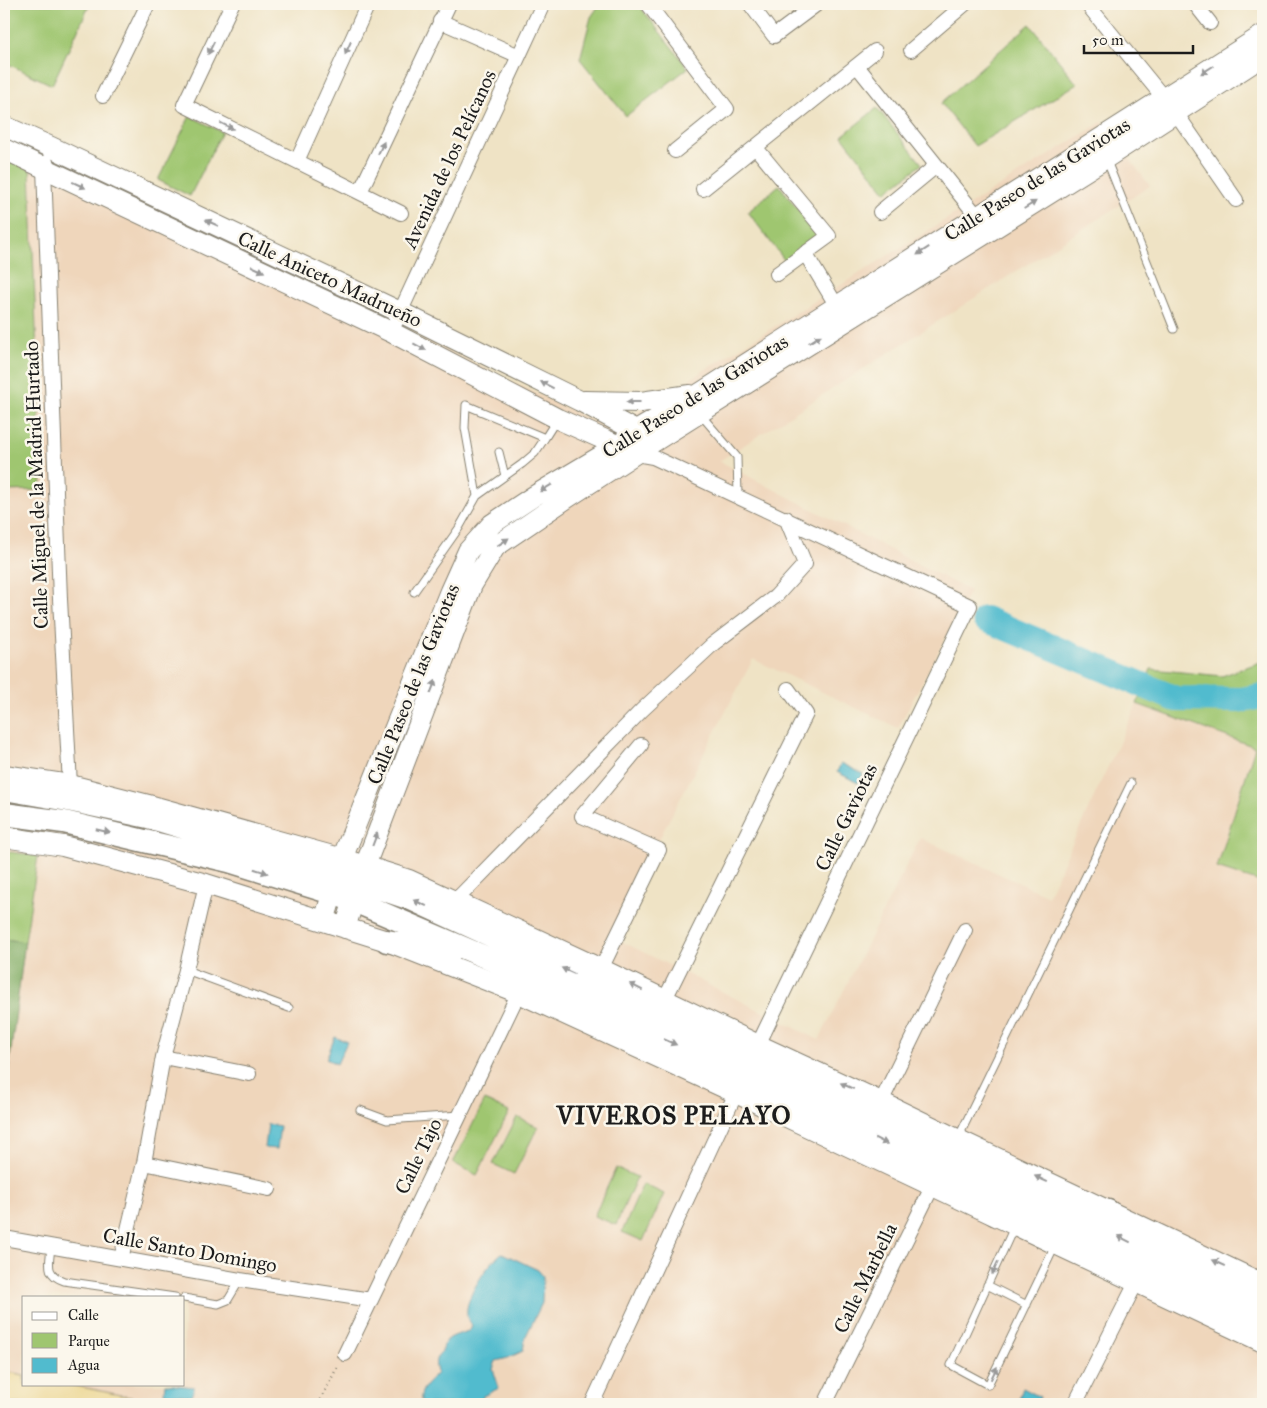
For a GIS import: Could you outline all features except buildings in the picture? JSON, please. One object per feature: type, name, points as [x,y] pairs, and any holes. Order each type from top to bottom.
[{"type":"main road","name":"Calle Paseo de las Gaviotas","points":[[345,928],[360,883],[472,585],[495,547],[644,446],[699,403],[841,314],[1106,158],[1170,105],[1263,35]]},
{"type":"main road","name":"Calle Paseo de las Gaviotas","points":[[841,314],[977,216],[1170,105],[1262,59]]},
{"type":"main road","name":"Calle Aniceto Madrueño","points":[[4,126],[51,146],[400,312],[580,401],[644,446]]},
{"type":"main road","name":"Calle Aniceto Madrueño","points":[[4,149],[391,332],[558,419],[618,446],[644,446]]},
{"type":"main road","points":[[580,401],[699,403]]},
{"type":"main road","points":[[577,470],[582,450],[582,430]]},
{"type":"main road","name":"Calle Paseo de las Gaviotas","points":[[324,921],[338,875],[450,591],[468,551],[492,524],[534,496],[618,446]]},
{"type":"main road","points":[[4,775],[69,792],[338,875],[410,899],[466,924],[860,1107],[1043,1197],[1263,1342]]},
{"type":"main road","points":[[4,789],[69,792]]},
{"type":"main road","points":[[4,814],[64,822],[229,861],[338,875],[360,883],[485,957],[521,990],[735,1096],[934,1183],[1145,1265],[1263,1304]]},
{"type":"main road","points":[[4,837],[64,846],[387,941],[743,1075],[934,1183],[995,1214],[1014,1228],[1054,1248],[1145,1265],[1261,1283]]},
{"type":"main road","points":[[360,883],[409,880],[1108,1210],[1145,1265],[1263,1327]]},
{"type":"main road","points":[[387,941],[485,957]]},
{"type":"main road","points":[[965,1143],[1020,1186]]},
{"type":"main road","points":[[1043,1197],[1108,1210]]},
{"type":"street","points":[[103,96],[148,4]]},
{"type":"street","points":[[232,4],[184,105],[401,213]]},
{"type":"street","points":[[297,161],[368,4]]},
{"type":"street","points":[[360,192],[449,4]]},
{"type":"street","name":"Avenida de los Pelícanos","points":[[391,332],[543,4]]},
{"type":"street","points":[[648,4],[727,109],[675,151]]},
{"type":"street","points":[[750,4],[774,36],[817,4]]},
{"type":"street","points":[[911,50],[965,4]]},
{"type":"street","points":[[1087,4],[1170,105],[1236,200]]},
{"type":"street","points":[[1196,4],[1210,23]]},
{"type":"street","points":[[440,21],[519,56]]},
{"type":"street","points":[[703,189],[875,52]]},
{"type":"street","points":[[857,66],[977,216]]},
{"type":"street","name":"Calle Miguel de la Madrid Hurtado","points":[[51,146],[44,168],[69,792],[64,822],[64,846]]},
{"type":"street","points":[[756,148],[829,236],[777,274]]},
{"type":"street","points":[[880,212],[936,166]]},
{"type":"street","points":[[805,253],[841,314]]},
{"type":"street","points":[[458,902],[461,895],[642,710],[713,644],[776,596],[804,564],[786,518],[738,496],[644,446]]},
{"type":"street","name":"Calle Gaviotas","points":[[758,1045],[970,606],[786,518]]},
{"type":"street","points":[[664,1001],[806,714],[788,689]]},
{"type":"street","points":[[601,969],[659,850],[582,816],[641,746]]},
{"type":"street","points":[[4,845],[63,853],[205,888],[384,948],[521,990]]},
{"type":"street","points":[[121,1260],[144,1163],[163,1058],[205,888]]},
{"type":"street","points":[[882,1102],[965,930]]},
{"type":"street","name":"Calle Tajo","points":[[345,1354],[521,990]]},
{"type":"street","points":[[163,1058],[249,1074]]},
{"type":"street","points":[[592,1404],[735,1096]]},
{"type":"street","points":[[144,1163],[269,1189]]},
{"type":"street","points":[[934,1183],[1014,1228]]},
{"type":"street","name":"Calle Marbella","points":[[826,1404],[934,1183]]},
{"type":"street","name":"Calle Santo Domingo","points":[[4,1238],[121,1260],[371,1300]]},
{"type":"street","points":[[1075,1404],[1145,1265],[1263,1352]]},
{"type":"lane","points":[[1106,158],[1174,329]]},
{"type":"lane","points":[[699,403],[737,457],[738,496]]},
{"type":"lane","points":[[477,496],[465,428],[466,405],[545,438]]},
{"type":"lane","points":[[414,592],[459,528],[477,496],[535,453],[558,419]]},
{"type":"lane","points":[[498,452],[505,476]]},
{"type":"lane","points":[[965,1143],[962,1132],[1131,783]]},
{"type":"lane","points":[[186,970],[289,1008]]},
{"type":"lane","points":[[360,1110],[387,1120],[460,1115]]},
{"type":"lane","points":[[1014,1228],[951,1365],[988,1385],[1054,1248]]},
{"type":"lane","points":[[52,1246],[49,1270],[54,1278],[168,1296]]},
{"type":"lane","points":[[185,1298],[218,1304],[228,1300],[240,1280]]},
{"type":"lane","points":[[987,1286],[1027,1304]]},
{"type":"path","points":[[318,1404],[345,1354]]},
{"type":"path","points":[[4,1403],[13,1404]]},
{"type":"shaded area","points":[[1102,122],[1150,186],[719,461],[970,591],[898,728],[753,659],[609,935],[819,1040],[920,838],[1048,896],[1137,704],[1255,747],[1217,868],[1263,883],[1263,1404],[164,1404],[77,1386],[185,1386],[185,1296],[22,1296],[22,1375],[4,1371],[4,491],[42,490],[29,148],[610,429]]},
{"type":"green space","points":[[4,4],[90,4],[52,85],[4,62]]},
{"type":"green space","points":[[600,4],[638,4],[688,68],[626,116],[580,59],[591,17]]},
{"type":"green space","points":[[1030,24],[1077,84],[975,146],[941,103]]},
{"type":"green space","points":[[877,108],[922,164],[886,192],[842,136]]},
{"type":"green space","points":[[190,116],[222,132],[190,196],[158,180]]},
{"type":"green space","points":[[4,157],[30,169],[42,490],[4,491]]},
{"type":"green space","points":[[779,185],[819,237],[785,261],[748,212]]},
{"type":"green space","points":[[1263,661],[1263,883],[1217,868],[1255,747],[1137,704],[1151,669],[1222,676]]},
{"type":"green space","points":[[4,851],[38,856],[25,942],[4,939]]},
{"type":"green space","points":[[4,939],[25,942],[4,1105]]},
{"type":"green space","points":[[485,1100],[509,1112],[477,1175],[453,1163]]},
{"type":"green space","points":[[517,1117],[538,1127],[514,1174],[493,1164]]},
{"type":"green space","points":[[616,1168],[637,1177],[616,1225],[594,1216]]},
{"type":"green space","points":[[643,1184],[664,1194],[643,1241],[622,1232]]},
{"type":"sand","points":[[4,1371],[22,1375],[22,1386],[77,1386],[164,1404],[4,1404]]},
{"type":"water","points":[[841,763],[863,774],[858,783],[837,772]]},
{"type":"water","points":[[335,1037],[347,1042],[337,1064],[326,1059]]},
{"type":"water","points":[[268,1124],[280,1126],[277,1149],[265,1148]]},
{"type":"water","points":[[502,1253],[538,1270],[543,1276],[542,1303],[525,1338],[523,1351],[496,1361],[493,1369],[499,1388],[483,1396],[481,1404],[422,1404],[422,1391],[437,1373],[436,1359],[447,1340],[470,1330],[472,1326],[467,1315],[469,1299],[484,1272]]},
{"type":"water","points":[[165,1386],[194,1387],[192,1396],[164,1393]]},
{"type":"water","points":[[1023,1388],[1040,1397],[1037,1404],[1017,1404]]},
{"type":"waterway","points":[[985,619],[1176,699],[1241,700],[1263,696]]},
{"type":"district","name":"VIVEROS PELAYO","points":[[674,1115]]}]
